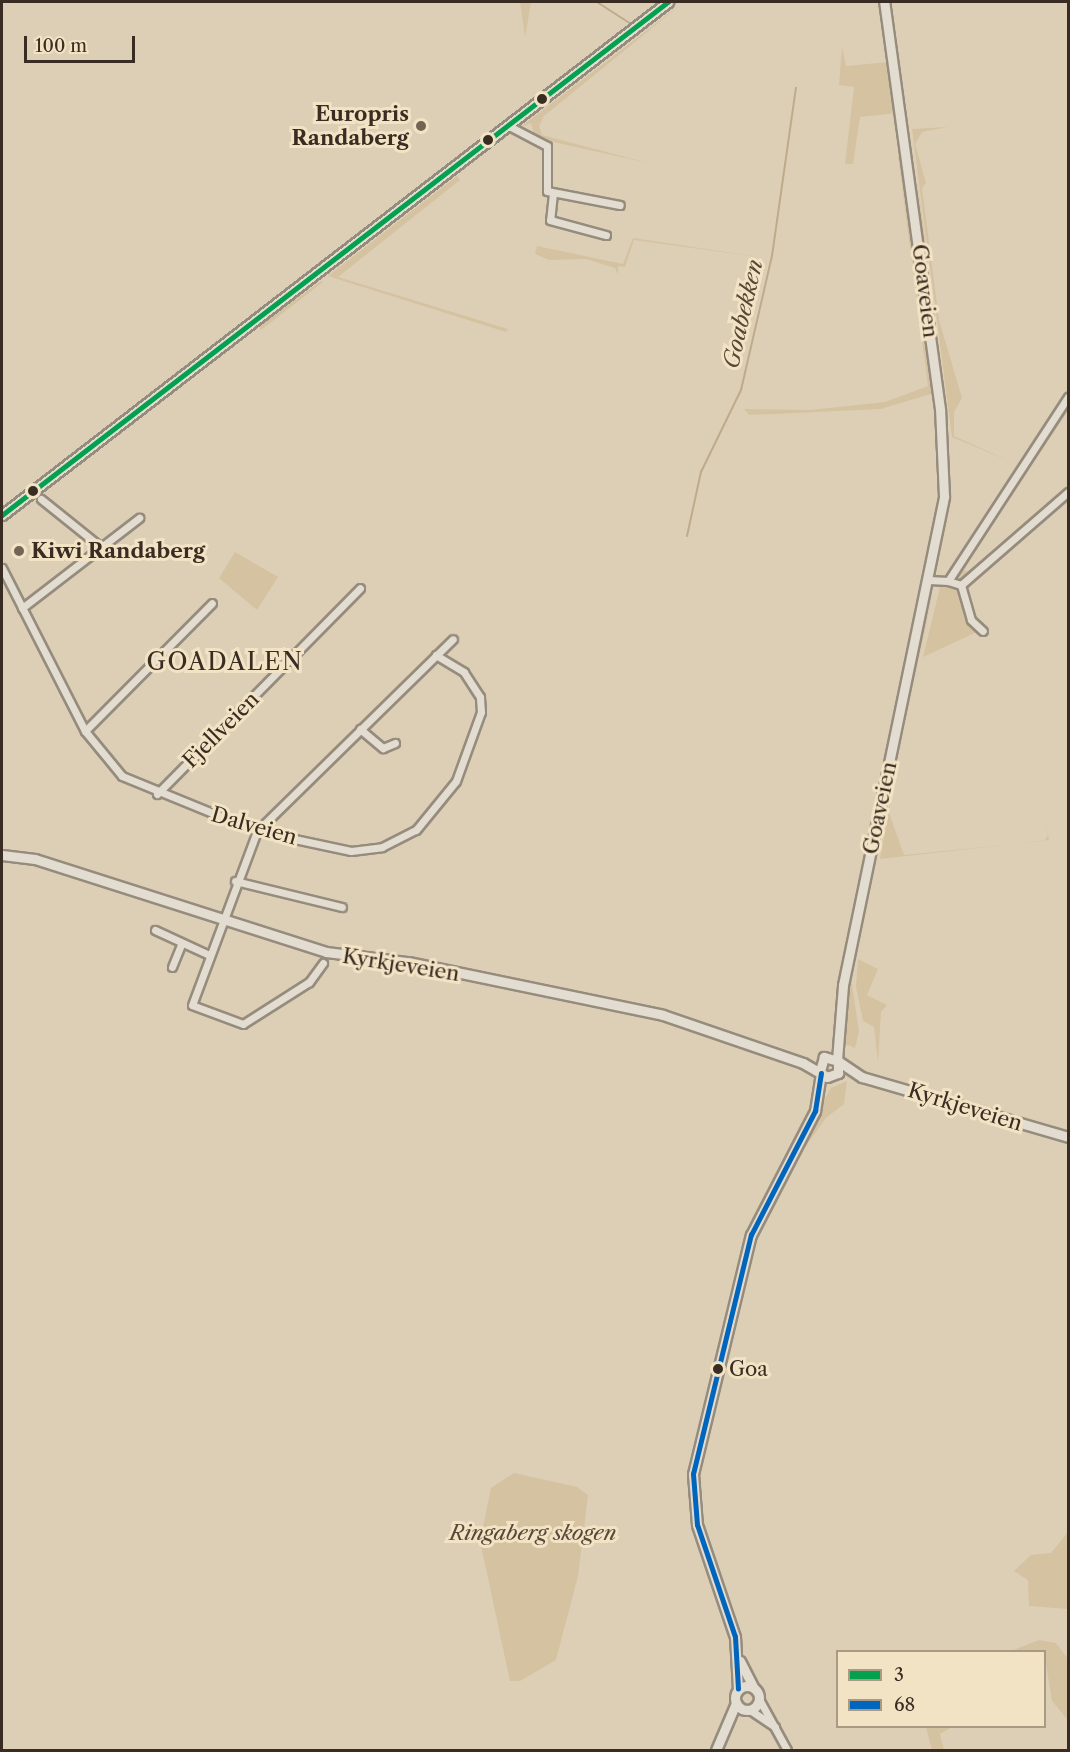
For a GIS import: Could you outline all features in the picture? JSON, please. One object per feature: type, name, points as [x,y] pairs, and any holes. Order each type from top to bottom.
[{"type":"main road","points":[[2,515],[668,2]]},
{"type":"main road","name":"Goaveien","points":[[738,1689],[737,1656],[723,1592],[697,1525],[696,1453],[751,1235],[818,1101],[834,1076],[838,1060],[836,1036],[944,496],[940,409],[884,2]]},
{"type":"main road","name":"Kyrkjeveien","points":[[2,855],[35,858],[220,922],[326,952],[408,962],[655,1013],[803,1063],[820,1072]]},
{"type":"main road","name":"Goaveien","points":[[818,1101],[823,1059],[836,1036]]},
{"type":"main road","points":[[823,1059],[838,1060]]},
{"type":"main road","name":"Kyrkjeveien","points":[[803,1063],[823,1059]]},
{"type":"main road","name":"Kyrkjeveien","points":[[838,1060],[862,1077]]},
{"type":"main road","points":[[820,1072],[834,1076]]},
{"type":"main road","name":"Kyrkjeveien","points":[[834,1076],[862,1077],[1068,1137]]},
{"type":"main road","name":"Goaveien","points":[[737,1656],[754,1688]]},
{"type":"main road","points":[[716,1750],[728,1727],[738,1689],[754,1688],[759,1699],[728,1727]]},
{"type":"main road","points":[[736,1703],[748,1710]]},
{"type":"street","points":[[507,125],[547,146],[543,187],[553,193],[620,205]]},
{"type":"street","points":[[553,193],[550,220],[606,235]]},
{"type":"street","points":[[948,581],[1068,397]]},
{"type":"street","points":[[962,585],[1068,492]]},
{"type":"street","points":[[41,499],[101,547]]},
{"type":"street","points":[[22,608],[139,518]]},
{"type":"street","name":"Dalveien","points":[[2,567],[85,731],[110,765],[157,794],[257,831],[367,850],[399,840],[430,816],[456,781],[481,712],[474,683],[436,655]]},
{"type":"street","points":[[929,580],[948,581],[962,585]]},
{"type":"street","points":[[962,585],[971,620],[983,631]]},
{"type":"street","name":"Fjellveien","points":[[157,794],[360,588]]},
{"type":"street","points":[[85,731],[212,603]]},
{"type":"street","points":[[323,963],[309,982],[243,1024],[192,1005],[235,881],[257,831],[453,639]]},
{"type":"street","points":[[360,729],[383,748],[395,743]]},
{"type":"street","points":[[235,881],[342,907]]},
{"type":"street","points":[[155,930],[176,936],[181,945],[208,955]]},
{"type":"street","points":[[172,967],[181,945]]},
{"type":"street","points":[[759,1699],[779,1731],[787,1750]]},
{"type":"street","points":[[748,1710],[779,1731]]},
{"type":"green space","points":[[520,2],[531,2],[525,38],[525,37]]},
{"type":"green space","points":[[674,2],[679,2],[547,103],[556,92]]},
{"type":"green space","points":[[684,2],[544,116],[539,126],[542,135],[648,163],[535,138],[531,123],[518,129]]},
{"type":"green space","points":[[842,47],[846,66],[889,62],[897,113],[860,117],[853,164],[845,164],[854,87],[839,85]]},
{"type":"green space","points":[[948,127],[922,132],[915,144],[926,183],[922,188],[939,320],[962,398],[954,412],[954,436],[1014,463],[952,437],[912,129]]},
{"type":"green space","points":[[903,155],[934,393],[881,409],[749,415],[744,409],[810,410],[885,402],[928,386],[898,156]]},
{"type":"green space","points":[[438,172],[438,175],[224,337],[309,271]]},
{"type":"green space","points":[[452,174],[325,274],[323,272]]},
{"type":"green space","points":[[457,176],[460,180],[338,277],[508,329],[506,332],[328,276]]},
{"type":"green space","points":[[917,182],[918,185],[946,407],[944,407]]},
{"type":"green space","points":[[633,238],[766,258],[634,240],[625,267],[618,266],[618,275],[615,268],[586,259],[549,260],[535,254],[537,246],[623,264]]},
{"type":"green space","points":[[321,281],[323,282],[261,330],[259,326]]},
{"type":"green space","points":[[1068,397],[1068,411],[962,569],[969,572],[1068,485],[1068,492],[969,578],[953,579]]},
{"type":"green space","points":[[235,552],[278,577],[257,610],[219,578]]},
{"type":"green space","points":[[940,587],[958,587],[981,630],[923,657]]},
{"type":"green space","points":[[933,593],[912,690],[897,755],[895,753]]},
{"type":"green space","points":[[1017,651],[1049,840],[1044,841],[1048,835]]},
{"type":"green space","points":[[891,772],[876,860],[862,919],[861,917]]},
{"type":"green space","points":[[894,781],[889,813],[904,855],[1009,845],[880,859]]},
{"type":"green space","points":[[858,959],[878,969],[867,995],[887,1005],[881,1012],[878,1063],[874,1027],[863,1021],[856,987]]},
{"type":"green space","points":[[850,972],[859,1031],[855,1048],[845,1044],[842,1031]]},
{"type":"green space","points":[[847,1081],[844,1104],[826,1118],[774,1191],[831,1088]]},
{"type":"green space","name":"Ringaberg skogen","points":[[514,1473],[577,1487],[588,1495],[578,1576],[556,1660],[520,1681],[510,1681],[480,1541],[491,1488]]},
{"type":"green space","points":[[1068,1532],[1068,1609],[1029,1606],[1028,1580],[1014,1571],[1031,1555],[1051,1553]]},
{"type":"green space","points":[[1039,1640],[1056,1643],[1068,1659],[1068,1720],[1052,1701],[1046,1650],[1014,1650]]},
{"type":"green space","points":[[926,1728],[950,1728],[940,1734],[944,1750],[932,1750]]},
{"type":"waterway","points":[[597,2],[631,24]]},
{"type":"waterway","name":"Goabekken","points":[[687,536],[701,472],[741,390],[772,256],[796,88]]},
{"type":"transit line","name":"3","points":[[2,515],[668,2]]},
{"type":"transit line","name":"68","points":[[738,1689],[735,1637],[697,1525],[693,1474],[751,1235],[815,1111],[821,1073]]},
{"type":"place","name":"Europris Randaberg","points":[[421,126]]},
{"type":"place","name":"Kiwi Randaberg","points":[[19,551]]},
{"type":"place","name":"Goa","points":[[718,1369]]},
{"type":"district","name":"GOADALEN","points":[[225,662]]}]
